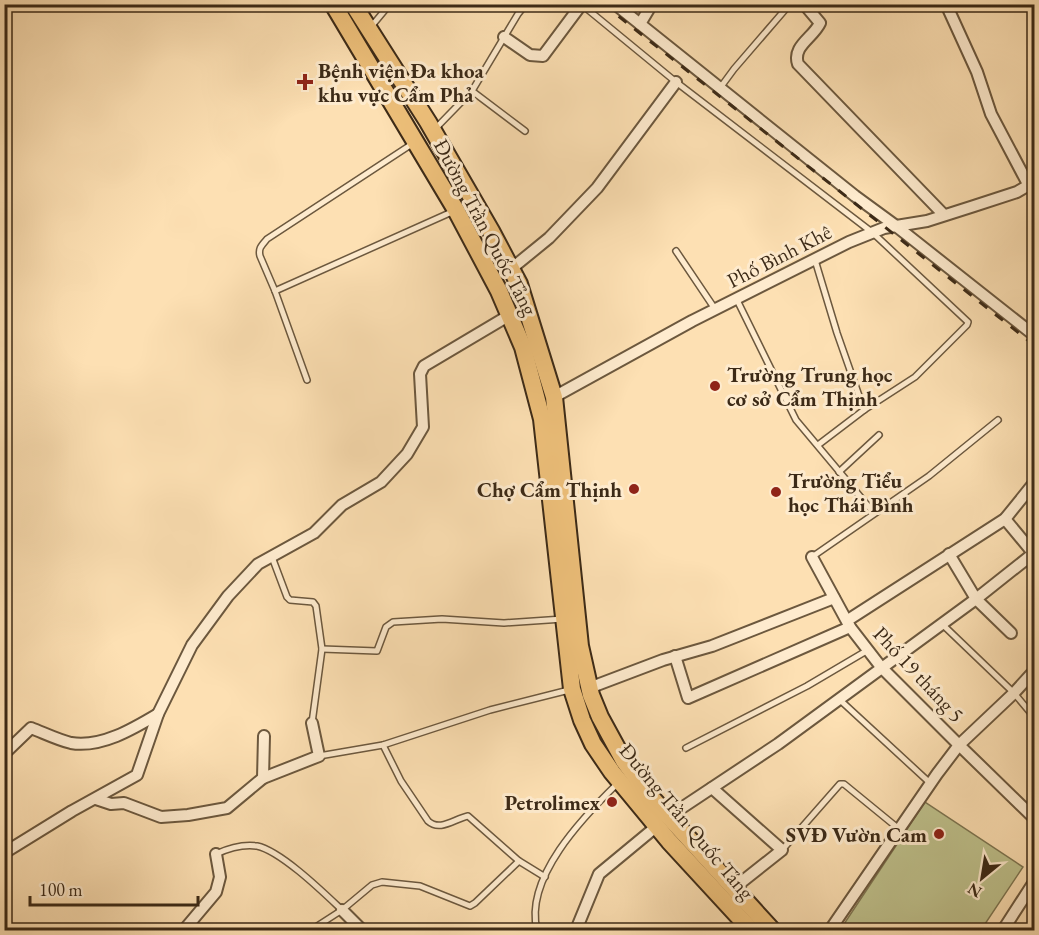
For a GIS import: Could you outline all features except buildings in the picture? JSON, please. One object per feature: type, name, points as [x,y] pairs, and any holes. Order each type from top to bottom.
[{"type":"highway","name":"Đường Trần Quốc Tảng","points":[[333,4],[456,210],[499,291],[523,347],[542,419],[580,646],[589,688],[600,717],[624,761],[649,795],[662,821],[751,930]]},
{"type":"highway","name":"Đường Trần Quốc Tảng","points":[[353,4],[433,131],[511,269],[522,295],[555,397],[563,619],[572,689],[582,720],[594,744],[620,781],[734,888],[772,930]]},
{"type":"highway","points":[[416,141],[433,131]]},
{"type":"street","points":[[615,4],[855,196],[1035,335]]},
{"type":"street","points":[[640,24],[652,4]]},
{"type":"street","points":[[804,4],[820,23],[798,50],[796,57],[798,64],[944,215]]},
{"type":"street","points":[[946,4],[977,72],[991,114],[1032,184]]},
{"type":"street","points":[[504,37],[530,55],[543,56],[581,5]]},
{"type":"street","points":[[511,269],[549,238],[597,188],[675,82]]},
{"type":"street","name":"Phố Bình Khê","points":[[555,397],[716,310],[849,242],[896,226],[927,221],[1005,196],[1032,184]]},
{"type":"street","points":[[4,853],[72,811],[137,775],[158,714],[192,645],[228,596],[251,570],[314,533],[342,505],[381,482],[399,465],[423,427],[421,369],[508,316]]},
{"type":"street","points":[[675,656],[688,698],[849,623],[949,554],[1005,519],[1035,483]]},
{"type":"street","points":[[576,930],[599,874],[662,821],[840,700],[1034,553],[1005,519]]},
{"type":"street","points":[[949,554],[976,598],[1011,633]]},
{"type":"street","name":"Phố 19 tháng 5","points":[[813,557],[849,623],[881,668],[959,745],[930,783],[830,930]]},
{"type":"street","points":[[589,688],[675,656],[712,646],[834,598]]},
{"type":"street","points":[[1035,671],[959,745],[1035,818]]},
{"type":"street","points":[[4,754],[31,728],[70,743],[93,743],[137,726],[158,714]]},
{"type":"street","points":[[96,799],[111,804],[124,803],[161,817],[227,808],[263,778],[319,756],[312,723]]},
{"type":"street","points":[[263,778],[264,736]]},
{"type":"street","points":[[712,788],[782,850],[734,888]]},
{"type":"street","points":[[184,930],[216,892],[220,877],[216,854]]},
{"type":"street","points":[[1003,930],[1035,882]]},
{"type":"street","points":[[342,910],[362,930]]},
{"type":"lane","points":[[369,29],[390,4]]},
{"type":"lane","points":[[433,131],[472,91],[526,4]]},
{"type":"lane","points":[[720,88],[790,4]]},
{"type":"lane","points":[[581,5],[675,82],[873,233],[968,324],[915,377],[864,410],[818,445]]},
{"type":"lane","points":[[472,91],[525,131]]},
{"type":"lane","points":[[307,380],[260,256],[261,245],[342,188],[416,141]]},
{"type":"lane","points":[[275,291],[456,210]]},
{"type":"lane","points":[[676,251],[716,310]]},
{"type":"lane","points":[[815,260],[864,410]]},
{"type":"lane","points":[[737,300],[796,420],[874,513]]},
{"type":"lane","points":[[813,557],[929,476],[998,420]]},
{"type":"lane","points":[[839,472],[879,435]]},
{"type":"lane","points":[[272,556],[287,597],[290,600],[313,602],[316,606],[322,649],[312,723]]},
{"type":"lane","points":[[322,649],[376,651],[386,627],[393,622],[442,619],[504,623],[563,619]]},
{"type":"lane","points":[[942,624],[1014,693],[1035,717]]},
{"type":"lane","points":[[686,748],[807,686],[868,650]]},
{"type":"lane","points":[[319,756],[382,745],[490,710],[572,689]]},
{"type":"lane","points":[[840,700],[930,783]]},
{"type":"lane","points":[[382,745],[401,781],[432,825],[442,826],[468,816],[519,861],[545,877]]},
{"type":"lane","points":[[537,930],[534,921],[535,909],[545,877],[568,837],[620,781]]},
{"type":"lane","points":[[782,850],[840,784],[844,784],[899,829]]},
{"type":"lane","points":[[216,854],[232,847],[260,847],[297,869],[342,910]]},
{"type":"lane","points":[[311,930],[342,910],[372,885],[382,882],[420,886],[470,906],[519,861]]},
{"type":"green space","name":"SVĐ Vườn Cam","points":[[925,802],[1023,867],[981,930],[840,930]]},
{"type":"railway","points":[[603,4],[1034,345]]},
{"type":"place","name":"Bệnh viện Đa khoa khu vực Cẩm Phả","points":[[305,82]]},
{"type":"place","name":"Trường Trung học cơ sở Cẩm Thịnh","points":[[715,386]]},
{"type":"place","name":"Chợ Cẩm Thịnh","points":[[634,489]]},
{"type":"place","name":"Trường Tiểu học Thái Bình","points":[[776,492]]},
{"type":"place","name":"Petrolimex","points":[[612,802]]},
{"type":"place","name":"SVĐ Vườn Cam","points":[[939,834]]}]
